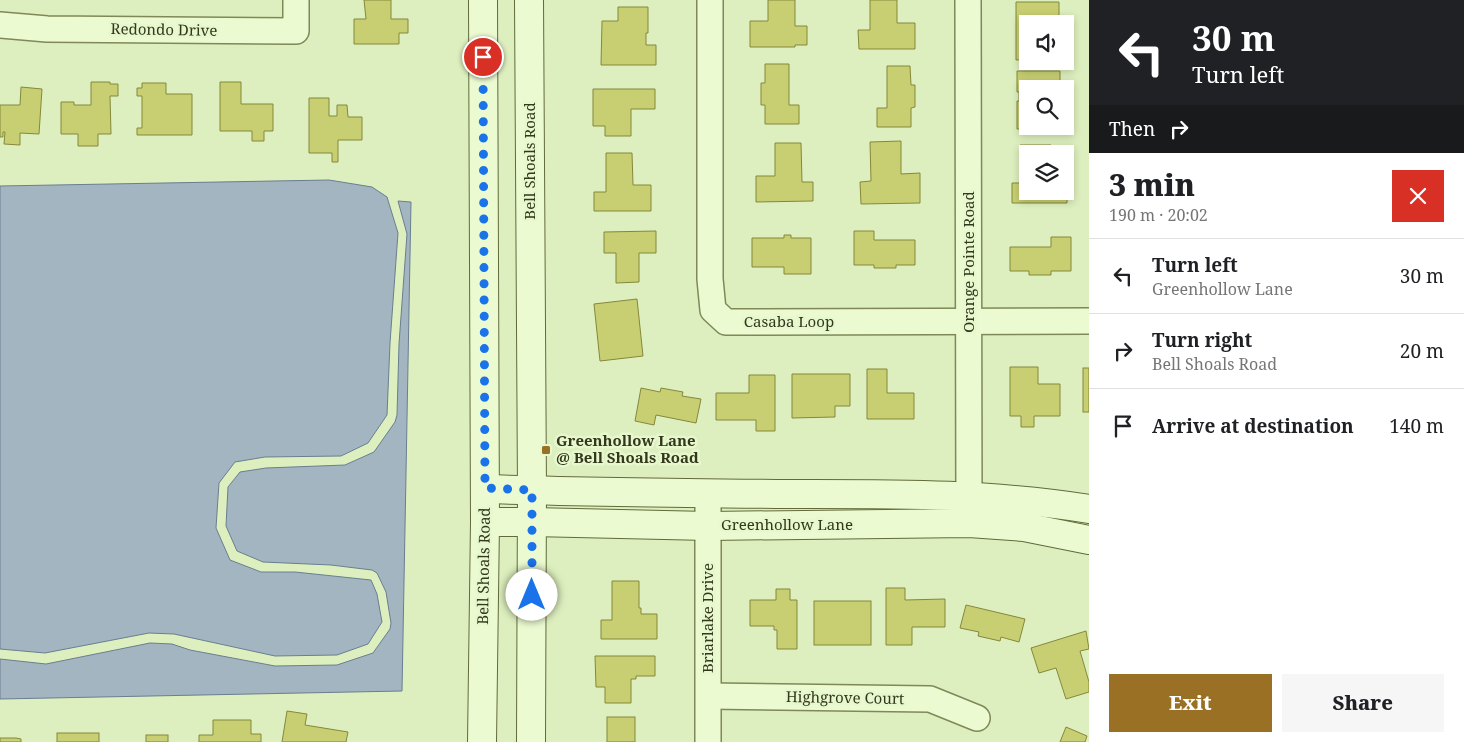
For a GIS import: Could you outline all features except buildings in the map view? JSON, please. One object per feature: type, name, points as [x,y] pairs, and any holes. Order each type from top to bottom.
[{"type":"main road","name":"Bell Shoals Road","points":[[482,742],[485,522],[483,0]]},
{"type":"main road","name":"Bell Shoals Road","points":[[529,0],[532,742]]},
{"type":"main road","name":"Greenhollow Lane","points":[[485,488],[708,493],[904,494],[969,510],[1024,527],[1089,540]]},
{"type":"main road","name":"Greenhollow Lane","points":[[485,522],[708,526],[969,510],[1028,501],[1089,510]]},
{"type":"street","name":"Redondo Drive","points":[[0,25],[48,29],[296,31],[296,0]]},
{"type":"street","name":"Casaba Loop","points":[[710,0],[710,279],[713,310],[726,322],[1089,321]]},
{"type":"street","name":"Orange Pointe Road","points":[[968,0],[969,510]]},
{"type":"street","name":"Briarlake Drive","points":[[708,493],[708,742]]},
{"type":"street","name":"Highgrove Court","points":[[709,696],[930,698],[977,718]]},
{"type":"water","points":[[329,180],[372,187],[387,197],[398,233],[387,415],[368,443],[341,456],[265,457],[235,462],[219,483],[216,528],[230,560],[261,572],[295,572],[371,580],[377,594],[382,622],[368,644],[337,655],[275,656],[174,634],[149,633],[45,653],[0,649],[0,186]]},
{"type":"water","points":[[398,201],[411,202],[402,691],[0,699],[0,659],[46,664],[150,643],[172,644],[190,650],[275,666],[337,665],[373,653],[390,629],[391,623],[386,592],[377,573],[372,570],[331,565],[263,562],[237,551],[226,526],[228,487],[240,472],[266,468],[345,465],[374,452],[395,422],[397,415],[399,344],[407,234]]},
{"type":"place","name":"Greenhollow Lane @ Bell Shoals Road","points":[[546,450]]},
{"type":"route","points":[[483,57],[485,488],[532,490],[532,595]]}]
